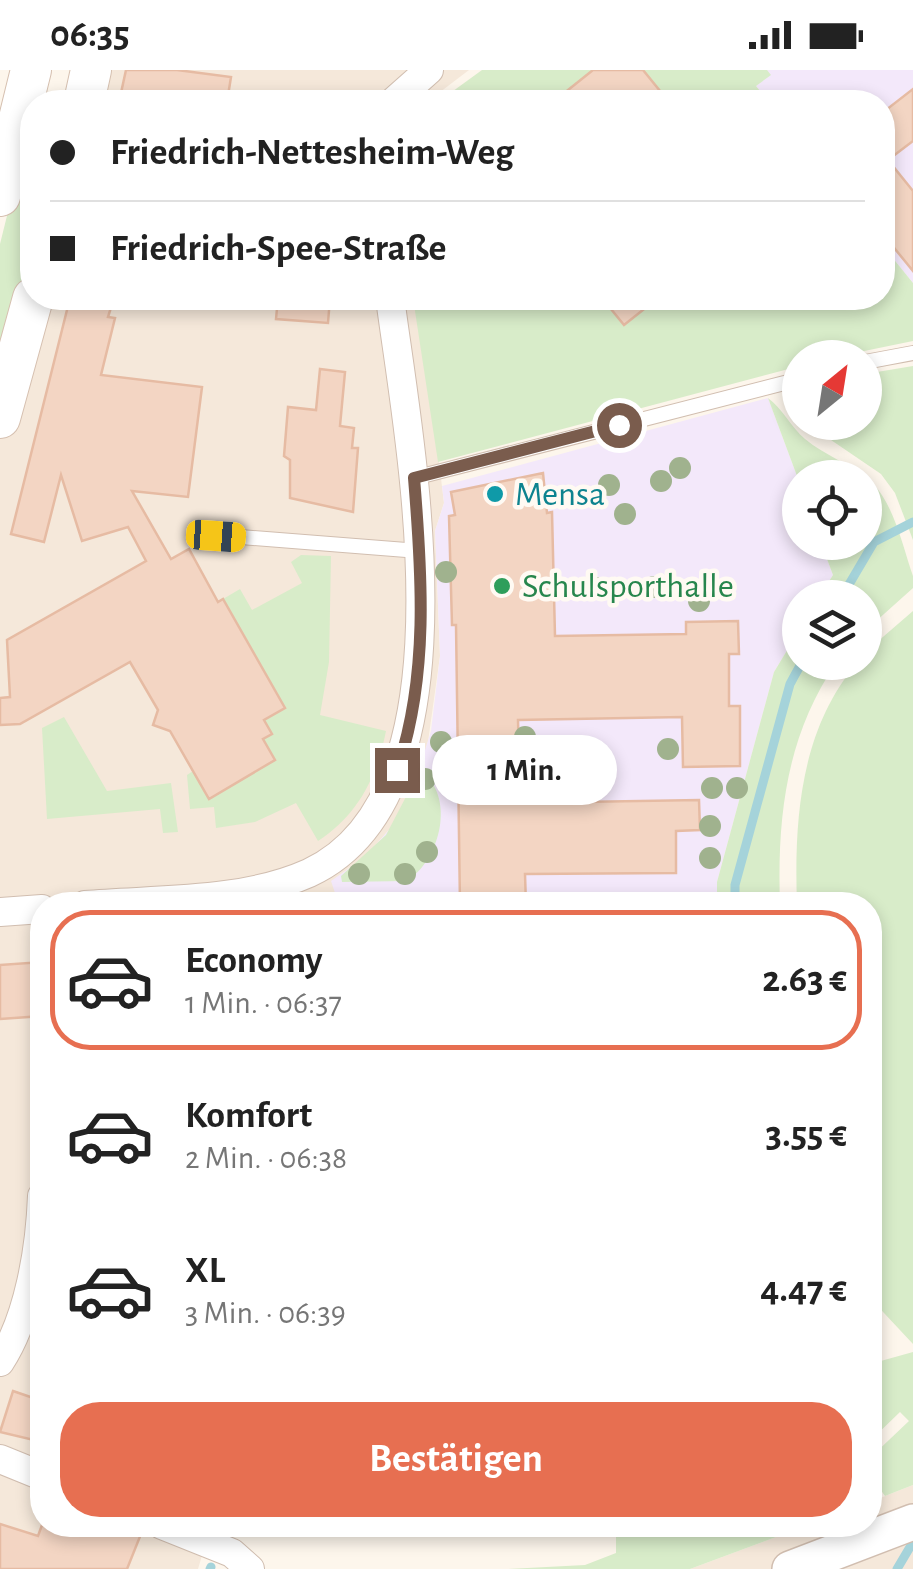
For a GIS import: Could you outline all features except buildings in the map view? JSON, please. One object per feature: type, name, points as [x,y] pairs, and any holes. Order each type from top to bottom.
[{"type":"main road","points":[[0,196],[20,115]]},
{"type":"main road","points":[[4,394],[29,310]]},
{"type":"street","points":[[406,90],[429,70]]},
{"type":"street","points":[[235,892],[286,882],[331,860],[356,838],[390,786],[410,725],[420,628],[420,551],[392,310]]},
{"type":"street","points":[[0,912],[30,909]]},
{"type":"street","points":[[0,1362],[30,1276]]},
{"type":"street","points":[[0,1459],[30,1471]]},
{"type":"street","points":[[192,1537],[232,1553],[250,1569]]},
{"type":"street","points":[[790,1569],[875,1537]]},
{"type":"lane","points":[[882,359],[913,354]]},
{"type":"lane","points":[[414,478],[782,383]]},
{"type":"lane","points":[[216,536],[420,551]]},
{"type":"shaded area","points":[[76,70],[469,70],[443,90],[71,90]]},
{"type":"shaded area","points":[[767,70],[913,70],[913,283],[895,261],[895,90],[759,90],[756,86],[770,75]]},
{"type":"shaded area","points":[[20,292],[20,310],[420,310],[444,503],[435,531],[440,656],[427,749],[395,823],[365,857],[332,881],[335,892],[30,892],[30,1537],[207,1537],[198,1569],[0,1569],[0,340]]},
{"type":"shaded area","points":[[768,398],[791,460],[782,460],[782,560],[827,560],[833,575],[830,580],[782,580],[782,659],[774,672],[717,892],[335,892],[331,881],[365,857],[395,823],[412,791],[431,731],[440,656],[435,531],[444,503],[442,486]]},
{"type":"shaded area","points":[[913,1485],[913,1569],[690,1569],[776,1537],[882,1537],[882,1497]]},
{"type":"green space","points":[[482,70],[767,70],[771,75],[756,86],[759,90],[454,90]]},
{"type":"green space","points":[[20,163],[20,296],[0,340],[0,244]]},
{"type":"green space","points":[[895,261],[913,283],[913,341],[882,347],[882,340],[782,340],[782,371],[438,462],[415,310],[895,310]]},
{"type":"green space","points":[[913,366],[913,540],[895,493],[882,475],[882,460],[860,460],[831,440],[882,440],[882,371]]},
{"type":"green space","points":[[768,398],[782,412],[782,436]]},
{"type":"green space","points":[[784,440],[806,440],[838,460],[791,460]]},
{"type":"green space","points":[[882,496],[901,539],[913,588],[882,616],[882,580],[830,580],[833,575],[827,560],[882,560]]},
{"type":"green space","points":[[301,555],[331,556],[329,662],[320,715],[386,731],[364,794],[344,819],[318,841],[296,803],[255,822],[216,828],[214,807],[190,809],[187,775],[193,771],[210,799],[275,760],[263,739],[272,733],[264,720],[284,708],[223,599],[240,589],[252,610],[302,583],[291,562]]},
{"type":"green space","points":[[913,611],[913,1344],[882,1311],[882,892],[797,892],[797,841],[805,777],[823,717],[845,680],[882,680],[882,638]]},
{"type":"green space","points":[[782,659],[782,680],[826,680],[806,720],[788,779],[780,840],[780,892],[717,892],[774,672]]},
{"type":"green space","points":[[64,717],[107,791],[171,783],[178,832],[163,833],[160,809],[47,819],[42,728]]},
{"type":"green space","points":[[420,770],[431,782],[441,811],[440,828],[428,859],[407,881],[342,882],[341,876],[386,835]]},
{"type":"green space","points":[[913,1352],[913,1485],[885,1496],[882,1447],[909,1421],[900,1412],[882,1429],[882,1361]]},
{"type":"green space","points":[[616,1537],[776,1537],[690,1569],[508,1569],[585,1565],[616,1553]]},
{"type":"waterway","points":[[852,580],[874,542],[913,522]]},
{"type":"waterway","points":[[735,892],[792,680]]},
{"type":"waterway","points":[[897,1569],[913,1542]]},
{"type":"place","name":"Mensa","points":[[495,494]]},
{"type":"place","name":"Schulsporthalle","points":[[502,586]]},
{"type":"route","points":[[397,770],[416,688],[420,628],[420,551],[414,478],[619,425]]}]
